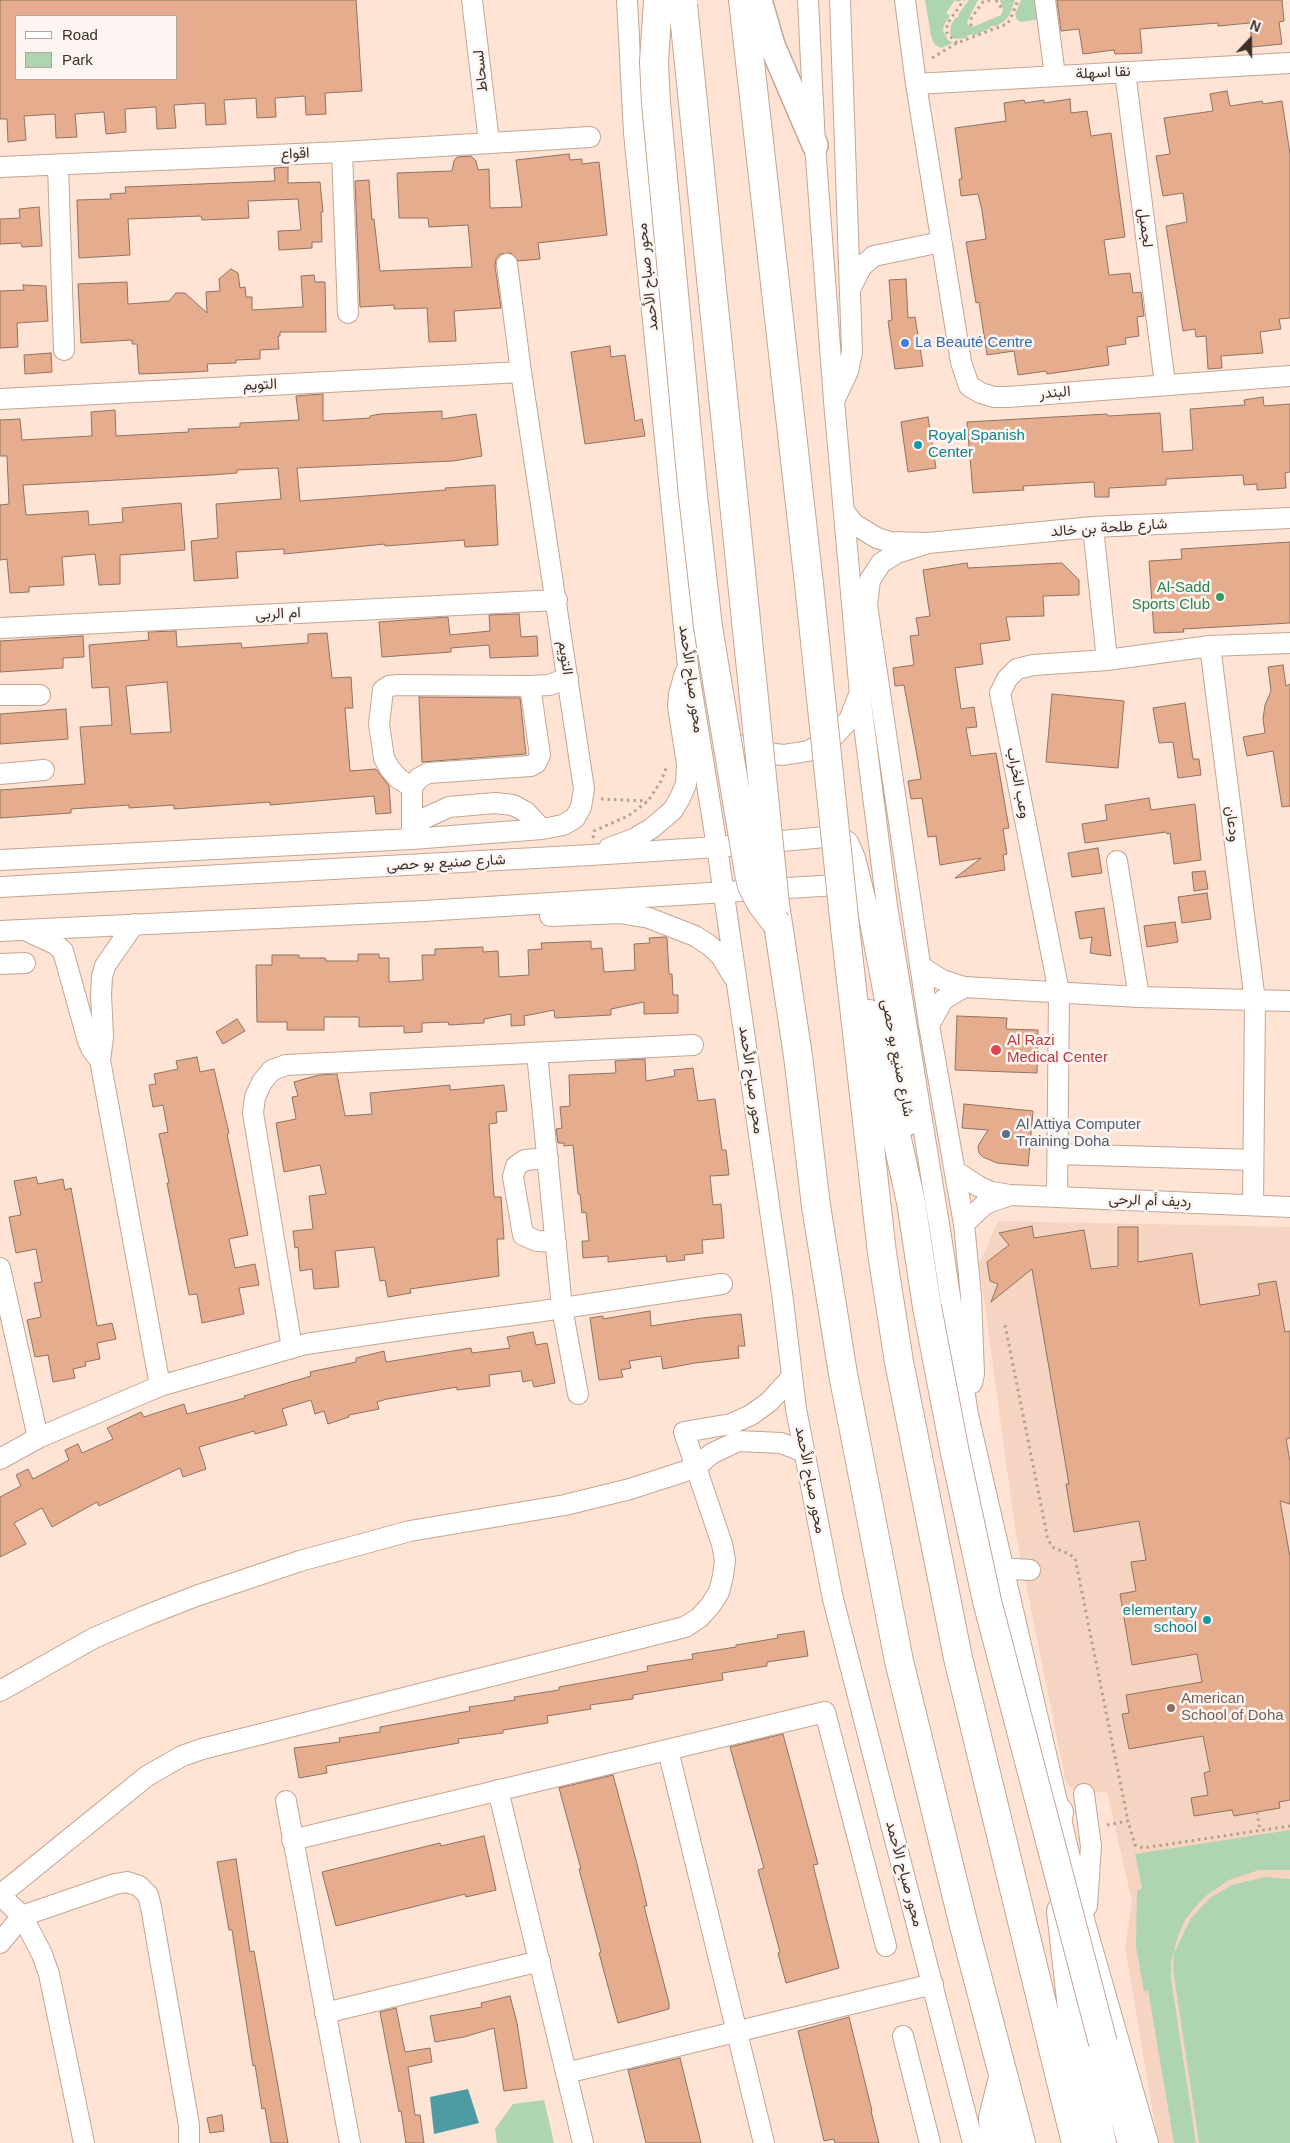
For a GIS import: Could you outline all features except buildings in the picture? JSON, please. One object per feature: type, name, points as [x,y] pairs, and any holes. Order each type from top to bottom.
[{"type":"highway","points":[[658,0],[654,62],[656,103],[693,496],[708,628],[752,886],[760,903],[777,924]]},
{"type":"highway","points":[[683,0],[777,924],[798,1056],[816,1206],[837,1337],[899,1661],[964,1926],[1021,2143]]},
{"type":"highway","points":[[743,0],[809,584],[850,980],[882,1252],[899,1362],[958,1658],[1076,2143]]},
{"type":"highway","points":[[850,980],[867,1007],[880,1059],[911,1202],[927,1307],[955,1453],[987,1602],[1103,2043],[1132,2143]]},
{"type":"highway","points":[[1059,1812],[1055,1838],[1069,1995],[1081,2061],[1102,2143]]},
{"type":"highway","points":[[994,2143],[992,2118],[1004,2077]]},
{"type":"main road","points":[[759,0],[772,45],[815,145]]},
{"type":"street","name":"لسحاط","points":[[472,0],[489,142]]},
{"type":"street","name":"محور صباح الأحمد","points":[[627,0],[634,133],[688,667],[718,847],[804,1452],[833,1599],[973,2143]]},
{"type":"street","points":[[808,0],[815,145],[834,401],[860,694],[890,925],[968,1414],[1085,1923],[1148,2143]]},
{"type":"street","points":[[834,401],[848,372],[852,352],[840,0]]},
{"type":"street","name":"البندر","points":[[905,0],[915,76],[961,362],[970,386],[988,395],[1008,397],[1290,376]]},
{"type":"street","points":[[1045,0],[1055,76]]},
{"type":"street","name":"نقا اسهلة","points":[[915,76],[1055,76],[1290,63]]},
{"type":"street","name":"لجميل","points":[[1125,72],[1165,384]]},
{"type":"street","name":"اقواع","points":[[0,168],[342,152],[590,137]]},
{"type":"street","points":[[342,152],[348,313]]},
{"type":"street","points":[[58,165],[64,350]]},
{"type":"street","points":[[850,289],[862,266],[874,256],[941,242]]},
{"type":"street","name":"التويم","points":[[507,264],[521,372],[584,789],[583,798]]},
{"type":"street","name":"التويم","points":[[0,398],[521,372]]},
{"type":"street","name":"شارع طلحة بن خالد","points":[[844,511],[854,524],[877,538],[890,542],[928,543],[1093,527],[1290,518]]},
{"type":"street","points":[[1093,527],[1107,660]]},
{"type":"street","name":"شارع طلحة بن خالد","points":[[920,966],[868,614],[868,589],[870,580],[881,563],[897,553],[928,543]]},
{"type":"street","name":"ام الربى","points":[[0,628],[556,600]]},
{"type":"street","name":"وعب الخراب","points":[[1057,1197],[1059,992],[1000,693],[1007,679],[1017,669],[1033,665],[1107,660],[1210,646],[1290,642]]},
{"type":"street","name":"ودعان","points":[[1210,646],[1255,1001],[1253,1205]]},
{"type":"street","points":[[688,667],[709,697],[726,735],[736,745],[752,751],[783,756],[808,751],[831,739],[848,720],[860,694]]},
{"type":"street","points":[[591,855],[634,839],[652,828],[673,810],[680,798],[686,784],[687,764],[678,706],[680,688],[688,667]]},
{"type":"street","points":[[412,787],[399,779],[390,769],[384,758],[379,724],[383,690],[389,686],[398,685],[549,685],[568,678]]},
{"type":"street","points":[[412,832],[412,787],[419,778],[428,773],[531,766],[536,763],[540,754],[530,686]]},
{"type":"street","points":[[0,695],[40,695]]},
{"type":"street","points":[[0,774],[44,770]]},
{"type":"street","points":[[412,832],[449,808],[495,803],[513,806],[526,812],[542,829],[569,822],[578,813],[583,798]]},
{"type":"street","name":"شارع صنيع بو حصى","points":[[0,860],[412,832],[542,829]]},
{"type":"street","name":"شارع صنيع بو حصى","points":[[0,887],[591,855],[838,837],[848,842],[852,849],[861,883],[896,1050],[918,1174],[926,1203],[940,1230]]},
{"type":"street","points":[[1117,861],[1139,997]]},
{"type":"street","points":[[0,931],[424,911],[861,883],[873,880],[883,872]]},
{"type":"street","points":[[424,911],[456,919],[620,913],[635,915],[695,936],[709,945],[721,956],[737,982]]},
{"type":"street","points":[[134,924],[108,962],[104,972],[101,994],[103,1037],[100,1060],[160,1386]]},
{"type":"street","points":[[25,930],[55,944],[63,951],[88,1041],[100,1060]]},
{"type":"street","points":[[0,964],[25,963]]},
{"type":"street","points":[[920,966],[942,980],[964,987],[1139,997],[1290,1001]]},
{"type":"street","points":[[920,966],[964,1224],[971,1296],[974,1374],[968,1414]]},
{"type":"street","points":[[929,1025],[943,1000],[964,987]]},
{"type":"street","points":[[292,1348],[253,1113],[255,1096],[262,1082],[272,1070],[286,1065],[693,1045]]},
{"type":"street","points":[[538,1053],[562,1308],[578,1394]]},
{"type":"street","points":[[1058,1154],[1253,1160]]},
{"type":"street","points":[[548,1158],[526,1160],[516,1166],[513,1177],[523,1235],[537,1241],[556,1242]]},
{"type":"street","name":"رديف أم الرحى","points":[[955,1171],[984,1189],[1010,1195],[1290,1207]]},
{"type":"street","name":"رديف أم الرحى","points":[[964,1224],[985,1204],[1010,1195]]},
{"type":"street","points":[[0,1268],[38,1438]]},
{"type":"street","points":[[0,1459],[38,1438],[160,1386],[306,1344],[722,1284]]},
{"type":"street","points":[[84,2143],[49,1974],[42,1954],[22,1916],[0,1895],[147,1776],[182,1756],[202,1749],[685,1627],[710,1606],[724,1576],[725,1560],[722,1544],[684,1432],[730,1424],[751,1415],[769,1402],[792,1377]]},
{"type":"street","points":[[0,1691],[103,1635],[196,1596],[291,1563],[410,1531],[565,1505],[630,1489],[695,1468],[711,1454],[738,1441],[781,1442],[804,1452]]},
{"type":"street","points":[[1002,1568],[1030,1570]]},
{"type":"street","points":[[292,1840],[826,1712],[886,1946]]},
{"type":"street","points":[[668,1750],[764,2143]]},
{"type":"street","points":[[498,1790],[584,2143]]},
{"type":"street","points":[[1084,1794],[1090,1837],[1085,1923]]},
{"type":"street","points":[[286,1801],[350,2143]]},
{"type":"street","points":[[1065,1839],[1090,1837]]},
{"type":"street","points":[[0,1943],[22,1916],[115,1884],[127,1882],[139,1886],[148,1895],[189,2125],[190,2143]]},
{"type":"street","points":[[325,2013],[540,1961]]},
{"type":"street","points":[[566,2073],[933,1984]]},
{"type":"street","points":[[903,2036],[930,2143]]},
{"type":"path","points":[[957,44],[948,33],[947,24],[964,0]]},
{"type":"path","points":[[971,26],[971,19],[982,1],[990,0]]},
{"type":"path","points":[[996,0],[1002,9]]},
{"type":"path","points":[[915,76],[957,44],[1006,24],[1010,20],[1018,0]]},
{"type":"path","points":[[591,855],[594,830],[628,816],[648,801],[661,781],[668,763]]},
{"type":"path","points":[[583,798],[648,801]]},
{"type":"path","points":[[1005,1324],[1048,1540],[1058,1551],[1067,1552],[1075,1558],[1128,1821],[1135,1846],[1143,1848],[1290,1826]]},
{"type":"path","points":[[1257,1812],[1260,1831]]},
{"type":"path","points":[[1090,1837],[1128,1821]]},
{"type":"shaded area","name":"American School of Doha","points":[[998,1221],[1290,1227],[1290,2143],[1158,2143],[1125,1947],[1132,1902],[1107,1791],[1077,1795],[1066,1782],[1016,1535],[979,1263]]},
{"type":"green space","points":[[925,0],[955,0],[946,13],[950,16],[943,30],[948,40],[953,43],[941,48],[934,44]]},
{"type":"green space","points":[[969,0],[978,0],[967,22],[968,25],[973,27],[1001,15],[1003,10],[1000,0],[1015,0],[1009,16],[1003,22],[996,26],[990,26],[991,28],[973,36],[972,34],[967,36],[967,38],[955,39],[950,34],[951,25],[956,17],[958,18],[959,13]]},
{"type":"green space","points":[[1021,0],[1040,0],[1042,19],[1021,22],[1017,20],[1015,14]]},
{"type":"green space","points":[[1290,1830],[1290,1870],[1259,1870],[1229,1880],[1207,1895],[1196,1906],[1185,1920],[1178,1936],[1171,1962],[1171,1979],[1196,2143],[1174,2143],[1148,1990],[1144,1992],[1136,1947],[1137,1891],[1142,1888],[1135,1854]]},
{"type":"green space","points":[[1265,1877],[1290,1879],[1290,2143],[1199,2143],[1173,1969],[1174,1953],[1191,1918],[1210,1898],[1232,1885]]},
{"type":"green space","points":[[544,2100],[554,2143],[497,2143],[495,2129],[513,2104]]},
{"type":"water","points":[[468,2089],[479,2123],[434,2134],[430,2097]]},
{"type":"place","name":"La Beauté Centre","points":[[905,343]]},
{"type":"place","name":"Royal Spanish Center","points":[[918,445]]},
{"type":"place","name":"Al-Sadd Sports Club","points":[[1220,597]]},
{"type":"place","name":"Al Razi Medical Center","points":[[996,1050]]},
{"type":"place","name":"Al Attiya Computer Training Doha","points":[[1006,1134]]},
{"type":"place","name":"elementary school","points":[[1207,1620]]},
{"type":"place","name":"American School of Doha","points":[[1171,1708]]}]
